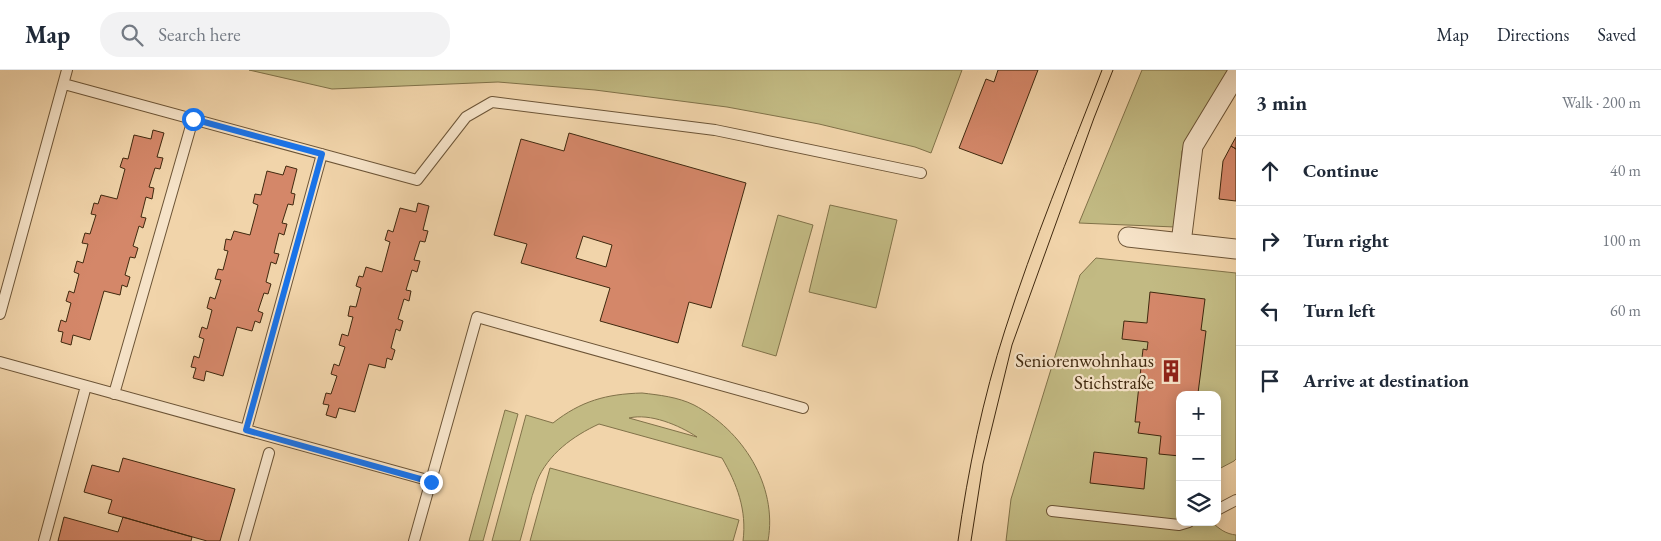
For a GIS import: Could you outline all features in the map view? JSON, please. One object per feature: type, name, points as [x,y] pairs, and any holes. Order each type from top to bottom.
[{"type":"street","points":[[1180,243],[1193,146],[1236,75]]},
{"type":"street","points":[[1128,237],[1236,249]]},
{"type":"lane","points":[[0,314],[68,70]]},
{"type":"lane","points":[[64,84],[417,180],[466,117],[492,102],[715,130],[921,174]]},
{"type":"lane","points":[[114,394],[193,119]]},
{"type":"lane","points":[[246,430],[322,154]]},
{"type":"lane","points":[[414,541],[477,317],[803,408]]},
{"type":"lane","points":[[0,362],[431,482]]},
{"type":"lane","points":[[44,541],[86,386]]},
{"type":"lane","points":[[244,541],[269,452]]},
{"type":"lane","points":[[1221,508],[1236,500]]},
{"type":"lane","points":[[1052,511],[1176,525]]},
{"type":"shaded area","points":[[249,70],[962,70],[931,153],[915,147],[819,124],[727,107],[595,90],[498,82],[332,89]]},
{"type":"shaded area","points":[[1142,70],[1228,70],[1182,151],[1175,227],[1079,223]]},
{"type":"shaded area","points":[[830,205],[897,220],[876,308],[809,292]]},
{"type":"shaded area","points":[[778,215],[813,225],[776,356],[742,346]]},
{"type":"shaded area","points":[[1096,258],[1236,273],[1236,459],[1221,468],[1221,391],[1176,391],[1176,526],[1216,526],[1229,534],[1236,535],[1236,541],[1006,541],[1011,499],[1080,275]]},
{"type":"shaded area","points":[[642,393],[675,398],[694,405],[727,429],[741,444],[753,461],[762,480],[770,520],[768,541],[743,541],[744,519],[740,498],[722,458],[599,424],[571,440],[548,462],[537,481],[520,541],[492,541],[526,415],[553,423],[563,415],[594,400],[617,395]],"holes":[[[637,417],[664,421],[682,428],[697,437],[629,418]]]},
{"type":"shaded area","points":[[505,410],[518,414],[483,541],[469,541]]},
{"type":"shaded area","points":[[550,468],[739,520],[733,541],[530,541]]},
{"type":"building","points":[[998,70],[1038,70],[1002,164],[959,148],[986,79],[994,82]]},
{"type":"building","points":[[153,130],[164,133],[157,157],[163,158],[160,169],[155,168],[149,187],[154,188],[152,199],[146,197],[141,217],[146,218],[143,228],[139,226],[133,246],[138,248],[135,258],[130,257],[125,275],[130,277],[127,287],[122,285],[120,295],[104,291],[90,340],[73,335],[71,345],[61,342],[63,332],[58,331],[61,320],[66,322],[71,303],[66,301],[69,291],[74,293],[79,274],[74,272],[77,261],[83,263],[88,244],[82,243],[85,233],[90,234],[96,215],[91,214],[94,203],[98,204],[101,195],[117,199],[125,169],[120,167],[123,158],[128,159],[134,135],[151,139]]},
{"type":"building","points":[[569,133],[746,183],[711,308],[689,302],[678,343],[600,321],[610,288],[521,263],[527,244],[494,235],[521,139],[564,151]],"holes":[[[583,236],[612,245],[606,267],[576,258]]]},
{"type":"building","points":[[1236,137],[1236,149],[1231,146]]},
{"type":"building","points":[[1231,146],[1236,149],[1236,201],[1219,199],[1223,161]]},
{"type":"building","points":[[286,166],[297,169],[291,193],[295,194],[293,205],[288,204],[282,223],[287,224],[284,235],[279,233],[274,253],[279,254],[276,264],[271,262],[266,282],[271,284],[268,294],[264,293],[258,311],[263,313],[260,323],[255,321],[252,331],[237,327],[223,376],[206,371],[204,381],[193,378],[196,368],[191,367],[194,356],[199,358],[204,339],[199,337],[202,327],[207,329],[212,310],[207,308],[210,297],[215,299],[221,280],[215,279],[218,269],[223,270],[228,251],[224,250],[226,239],[231,240],[234,231],[250,235],[258,205],[253,203],[255,194],[261,195],[267,171],[283,175]]},
{"type":"building","points":[[418,203],[429,206],[423,230],[428,231],[425,242],[420,241],[414,260],[420,261],[417,272],[412,270],[406,290],[411,291],[409,301],[404,299],[398,319],[403,321],[400,331],[396,329],[391,348],[395,350],[392,360],[387,358],[385,368],[369,364],[355,412],[339,408],[336,418],[326,415],[329,405],[323,404],[326,393],[331,394],[337,376],[331,374],[334,364],[339,366],[345,347],[339,345],[342,334],[348,336],[353,317],[348,316],[350,306],[356,307],[361,288],[356,286],[359,276],[363,277],[366,267],[382,272],[390,242],[385,240],[388,230],[393,232],[400,208],[416,212]]},
{"type":"building","name":"Seniorenwohnhaus Stichstraße","points":[[1150,292],[1205,299],[1201,330],[1206,331],[1198,391],[1176,391],[1176,456],[1159,454],[1161,436],[1138,433],[1140,422],[1135,422],[1143,349],[1147,350],[1148,342],[1122,339],[1124,321],[1147,323]]},
{"type":"building","points":[[1094,452],[1147,458],[1144,489],[1090,483]]},
{"type":"building","points":[[123,458],[235,489],[220,541],[207,541],[108,513],[112,500],[84,492],[92,465],[119,472]]},
{"type":"building","points":[[64,517],[118,532],[123,517],[192,537],[191,541],[58,541]]},
{"type":"tram line","points":[[958,541],[977,434],[997,356],[1039,232],[1102,70]]},
{"type":"tram line","points":[[971,541],[983,464],[1012,345],[1113,70]]},
{"type":"place","name":"Seniorenwohnhaus Stichstraße","points":[[1171,371]]},
{"type":"route","points":[[193,119],[322,154],[246,430],[431,482]]}]
